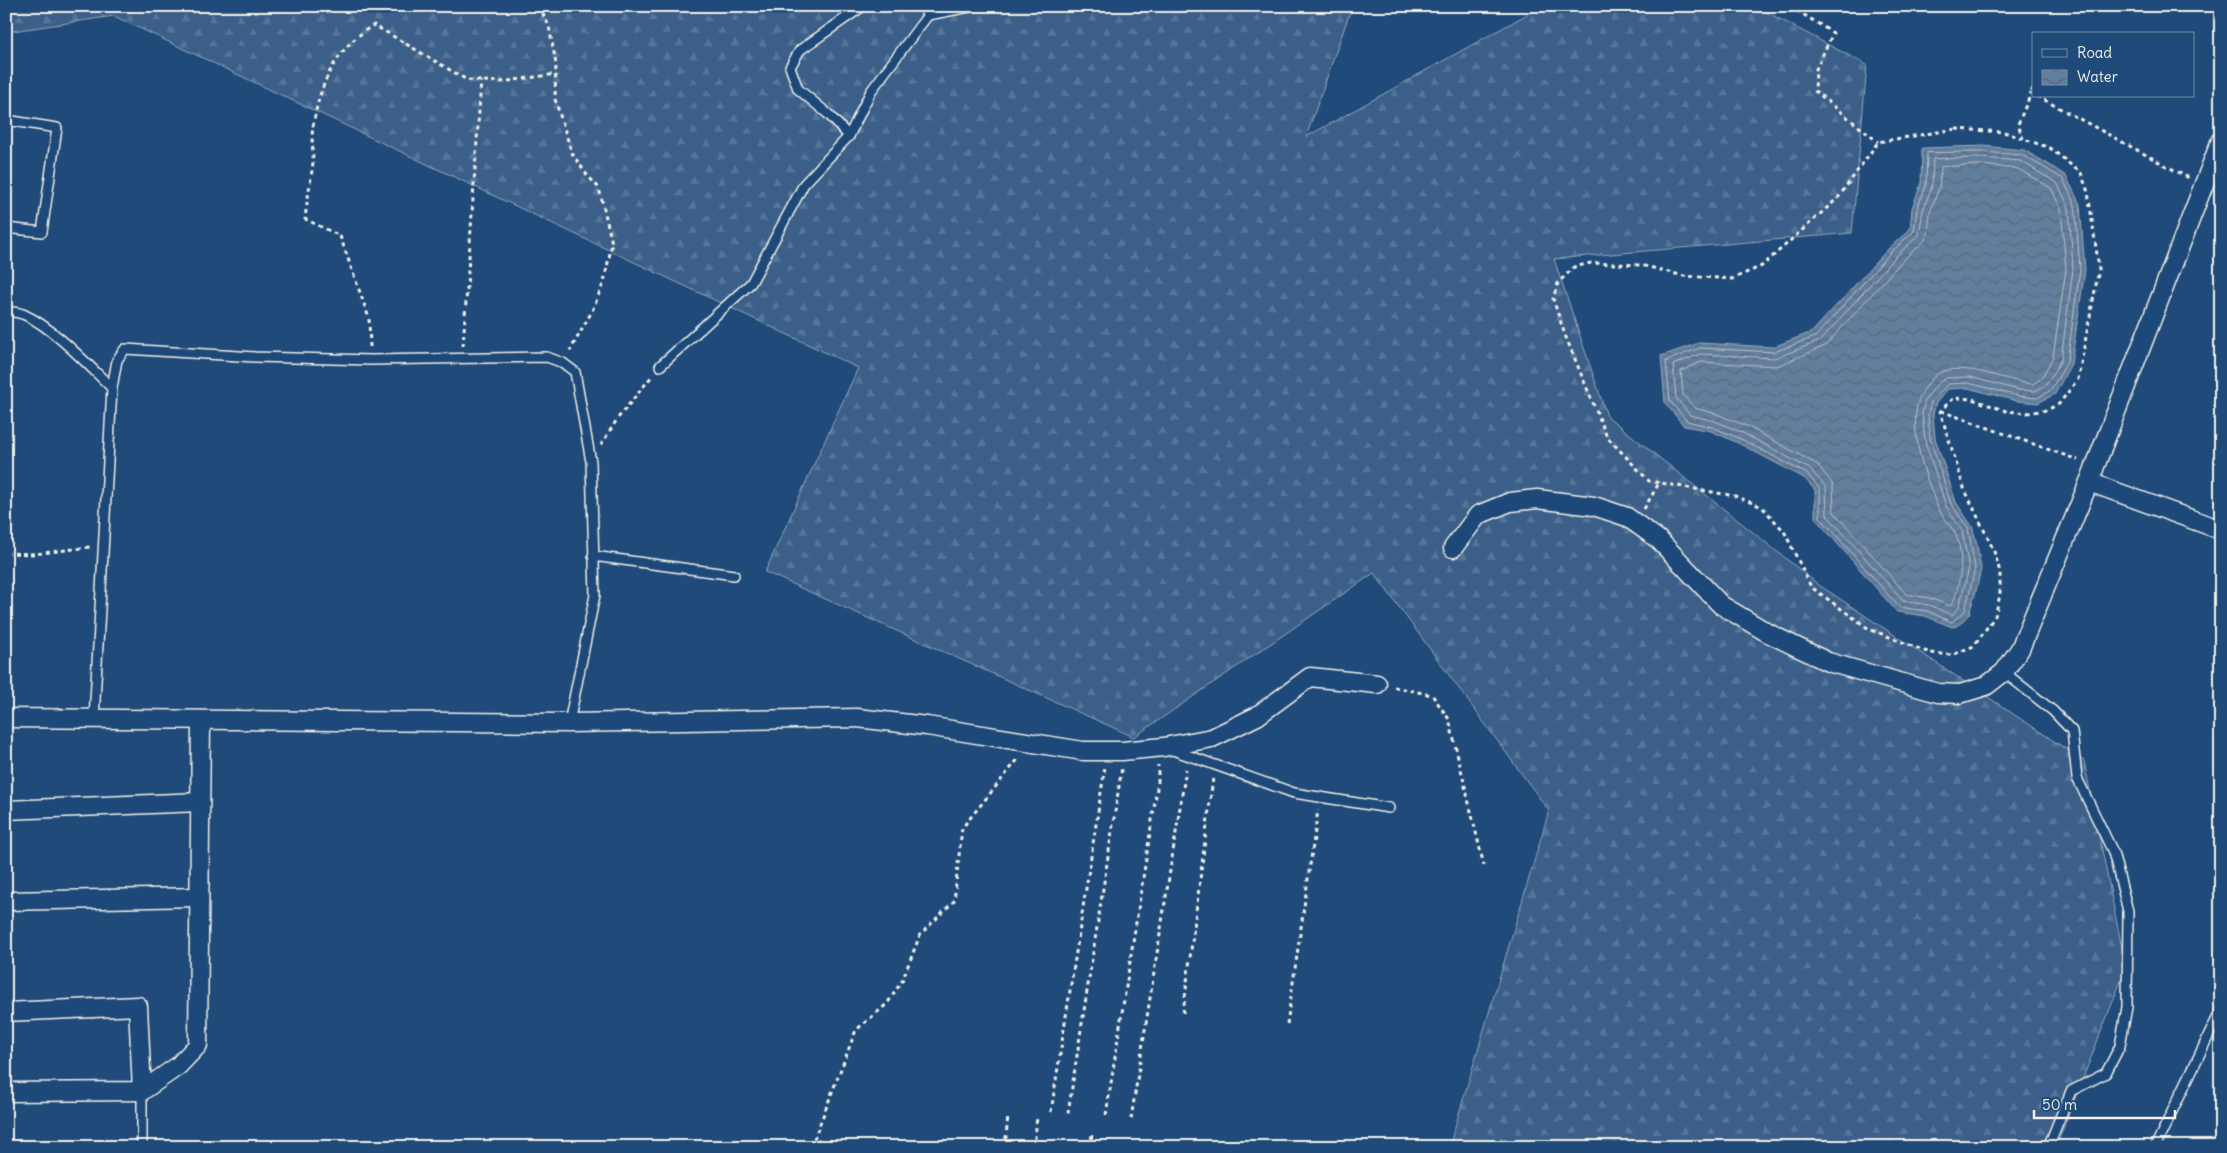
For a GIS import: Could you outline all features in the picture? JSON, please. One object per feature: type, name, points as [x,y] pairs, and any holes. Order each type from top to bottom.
[{"type":"street","points":[[1453,548],[1478,515],[1510,502],[1538,499],[1594,506],[1627,517],[1659,540],[1721,605],[1768,633],[1828,662],[1938,694],[1960,694],[1986,686],[2004,672],[2020,649],[2092,474],[2221,140]]},
{"type":"street","points":[[2092,474],[2221,530]]},
{"type":"street","points":[[6,718],[569,723],[857,718],[927,726],[1083,751],[1122,752],[1212,738],[1257,716],[1310,677],[1377,684]]},
{"type":"street","points":[[6,1092],[142,1091],[178,1066],[198,1046],[200,720]]},
{"type":"street","points":[[6,810],[200,802]]},
{"type":"street","points":[[6,901],[199,897]]},
{"type":"street","points":[[6,1012],[138,1006],[142,1091]]},
{"type":"lane","points":[[849,136],[828,114],[798,89],[790,66],[800,50],[863,6]]},
{"type":"lane","points":[[922,6],[928,15]]},
{"type":"lane","points":[[660,366],[751,283],[804,184],[849,136],[871,91],[928,15],[975,6]]},
{"type":"lane","points":[[6,120],[57,128],[42,232],[6,228]]},
{"type":"lane","points":[[6,311],[25,314],[75,352],[112,388]]},
{"type":"lane","points":[[94,719],[112,388],[117,360],[125,349],[256,357],[370,360],[547,357],[563,363],[575,372],[591,462],[595,596],[569,723]]},
{"type":"lane","points":[[593,556],[734,576]]},
{"type":"lane","points":[[2004,672],[2053,711],[2072,731],[2077,778],[2113,852],[2128,911],[2127,1007],[2120,1046],[2106,1073],[2071,1091],[2048,1147]]},
{"type":"lane","points":[[1157,748],[1189,755],[1294,793],[1389,808]]},
{"type":"lane","points":[[2155,1147],[2221,1010]]},
{"type":"lane","points":[[142,1091],[142,1147]]},
{"type":"path","points":[[539,6],[549,26],[556,74],[555,99],[572,152],[587,176],[598,188],[612,243],[604,282],[592,311],[563,363]]},
{"type":"path","points":[[1790,6],[1833,33],[1816,69],[1815,91],[1878,142]]},
{"type":"path","points":[[370,360],[369,318],[340,236],[305,219],[312,162],[313,128],[324,83],[338,55],[362,32],[374,25],[439,66],[467,80],[501,82],[556,74]]},
{"type":"path","points":[[462,357],[481,81]]},
{"type":"path","points":[[2023,139],[2018,124],[2032,94]]},
{"type":"path","points":[[2041,98],[2203,186]]},
{"type":"path","points":[[1956,129],[2004,132],[2050,148],[2081,173],[2088,192],[2099,269],[2078,379],[2059,404],[2047,410],[2028,413],[2006,411],[1972,399],[1954,398],[1940,411],[1964,488],[1994,551],[2000,572],[2000,595],[1995,616],[1974,646],[1952,655],[1930,653],[1869,629],[1811,587],[1784,531],[1762,507],[1735,496],[1649,481],[1607,437],[1565,335],[1553,299],[1558,283],[1574,267],[1591,263],[1641,264],[1684,276],[1732,279],[1762,266],[1838,198],[1878,142],[1956,129]]},
{"type":"path","points":[[591,462],[618,418],[660,366]]},
{"type":"path","points":[[1940,411],[2092,474]]},
{"type":"path","points":[[1636,523],[1659,483]]},
{"type":"path","points":[[6,553],[35,554],[103,545]]},
{"type":"path","points":[[1377,684],[1432,695],[1449,719],[1484,866]]},
{"type":"path","points":[[811,1147],[856,1030],[887,1004],[902,982],[920,935],[954,900],[962,828],[1031,744]]},
{"type":"path","points":[[1106,1116],[1158,782],[1157,748]]},
{"type":"path","points":[[1050,1112],[1106,768],[1104,751]]},
{"type":"path","points":[[1068,1113],[1122,770],[1122,752]]},
{"type":"path","points":[[1132,1119],[1189,755]]},
{"type":"path","points":[[1183,1013],[1214,764]]},
{"type":"path","points":[[1286,1024],[1320,797]]},
{"type":"path","points":[[1005,1147],[1008,1116]]},
{"type":"path","points":[[1034,1147],[1038,1117]]},
{"type":"path","points":[[1091,1147],[1092,1132]]},
{"type":"green space","points":[[6,6],[1352,6],[1306,137],[1542,6],[1755,6],[1867,65],[1852,233],[1554,259],[1607,416],[1819,585],[2084,761],[2126,968],[2056,1147],[1449,1147],[1549,811],[1374,573],[1134,737],[765,572],[858,368],[114,16],[6,32]]},
{"type":"water","points":[[1983,146],[2024,150],[2066,176],[2080,204],[2085,270],[2071,364],[2055,394],[2038,403],[2017,401],[1968,388],[1948,389],[1936,403],[1933,414],[1935,438],[1956,502],[1972,526],[1981,569],[1969,614],[1958,626],[1952,627],[1925,616],[1897,612],[1815,518],[1815,490],[1804,478],[1711,431],[1684,426],[1665,403],[1661,356],[1699,343],[1773,347],[1812,332],[1887,250],[1910,229],[1912,208],[1921,184],[1922,148]]}]
